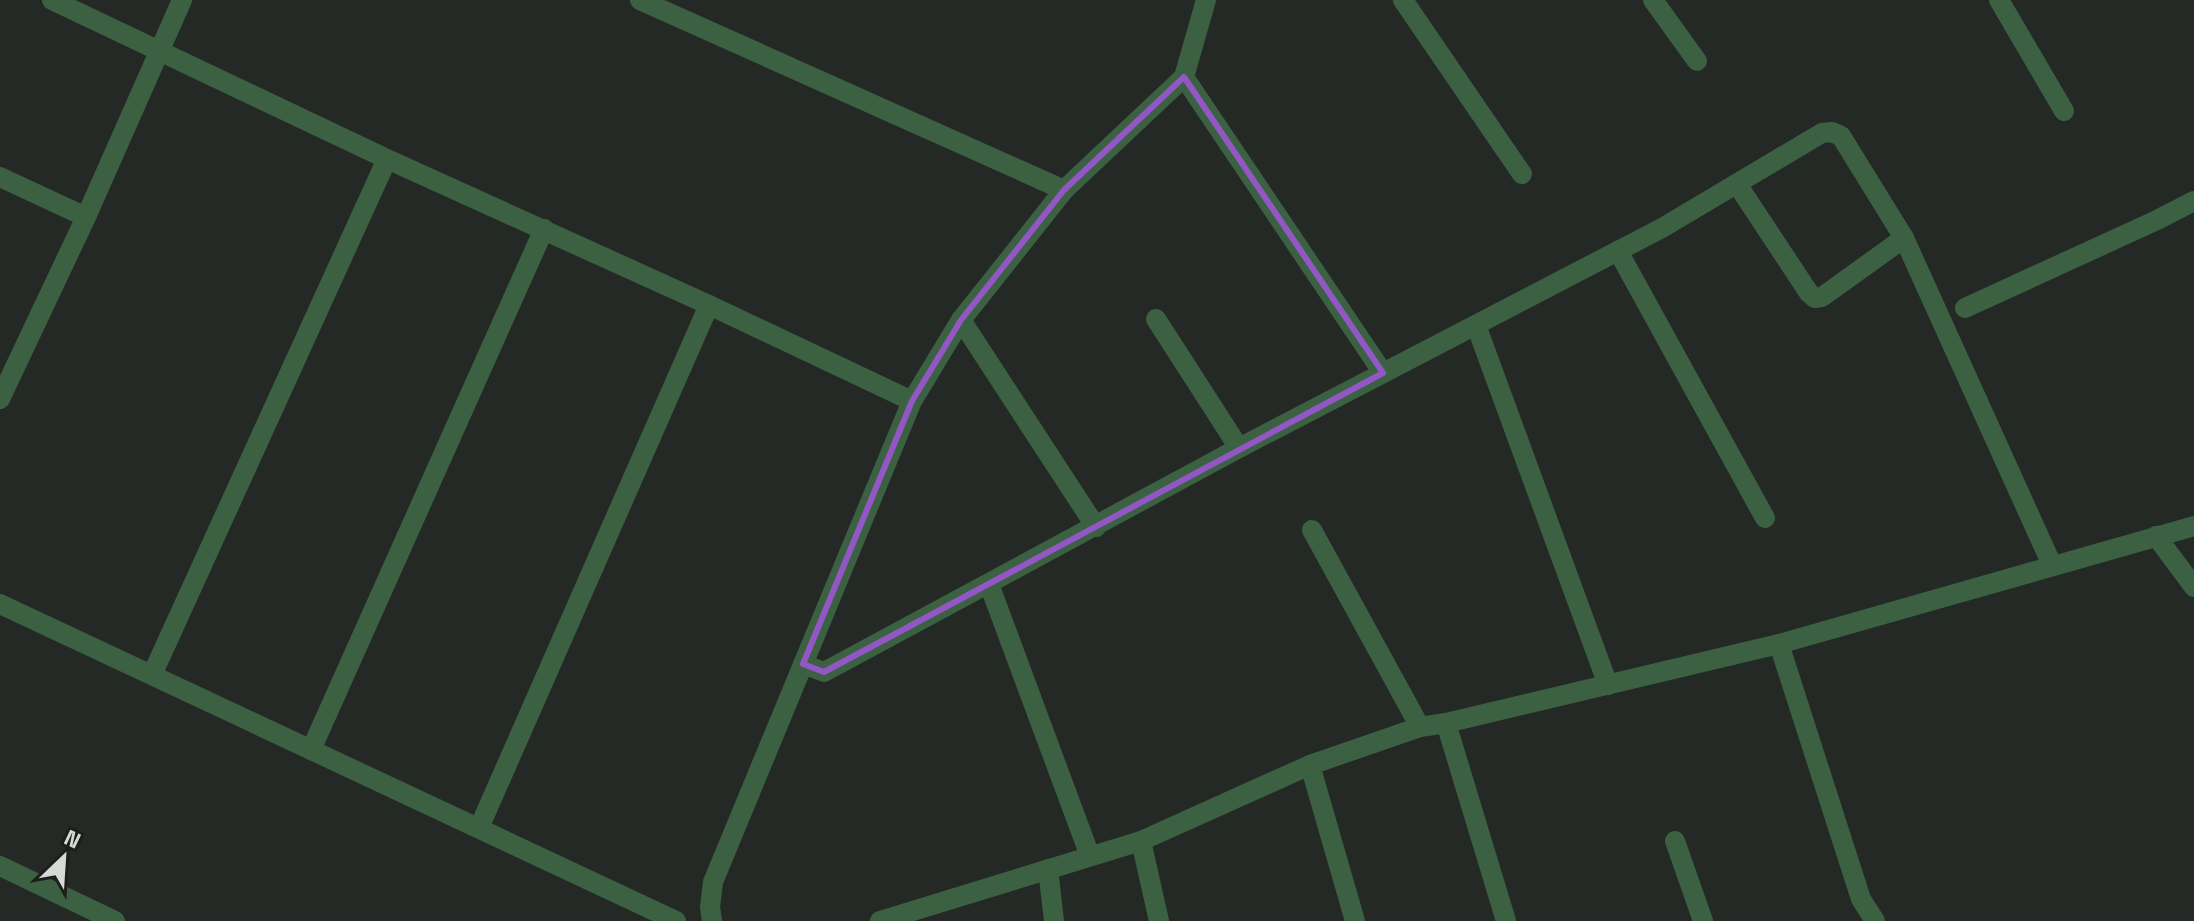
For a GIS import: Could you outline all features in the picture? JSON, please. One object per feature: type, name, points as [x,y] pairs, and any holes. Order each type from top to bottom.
[{"type":"street","points":[[52,0],[387,159],[912,401]]},
{"type":"street","points":[[0,399],[86,217],[182,0]]},
{"type":"street","points":[[640,0],[1064,190]]},
{"type":"street","points":[[712,921],[713,882],[912,401],[961,320],[1064,190],[1184,77],[1206,0]]},
{"type":"street","points":[[1403,0],[1522,174]]},
{"type":"street","points":[[1653,0],[1697,61]]},
{"type":"street","points":[[1999,0],[2064,111]]},
{"type":"street","points":[[1184,77],[1383,373]]},
{"type":"street","points":[[803,664],[824,672],[1239,448],[1618,251],[1822,133],[1832,132],[1841,136],[1904,238],[2052,565]]},
{"type":"street","points":[[152,675],[387,159]]},
{"type":"street","points":[[0,177],[86,217]]},
{"type":"street","points":[[1737,184],[1815,298],[1822,297],[1904,238]]},
{"type":"street","points":[[1965,308],[2194,201]]},
{"type":"street","points":[[311,750],[544,229]]},
{"type":"street","points":[[1618,251],[1765,518]]},
{"type":"street","points":[[479,828],[709,305]]},
{"type":"street","points":[[1156,319],[1239,448]]},
{"type":"street","points":[[961,320],[1096,527]]},
{"type":"street","points":[[1476,325],[1608,685]]},
{"type":"street","points":[[880,921],[1141,841],[1310,765],[1420,727],[1779,644],[2194,526]]},
{"type":"street","points":[[1312,530],[1420,727]]},
{"type":"street","points":[[2156,536],[2194,587]]},
{"type":"street","points":[[989,584],[1090,856]]},
{"type":"street","points":[[0,604],[676,921]]},
{"type":"street","points":[[1779,644],[1861,899],[1875,921]]},
{"type":"street","points":[[1446,723],[1506,921]]},
{"type":"street","points":[[1310,765],[1355,921]]},
{"type":"street","points":[[1141,841],[1159,921]]},
{"type":"street","points":[[1675,841],[1703,921]]},
{"type":"street","points":[[0,866],[115,921]]},
{"type":"street","points":[[1048,869],[1054,921]]},
{"type":"highlighted area","points":[[1184,77],[1383,373],[824,672],[803,664],[912,401],[961,320],[1064,190]]}]
